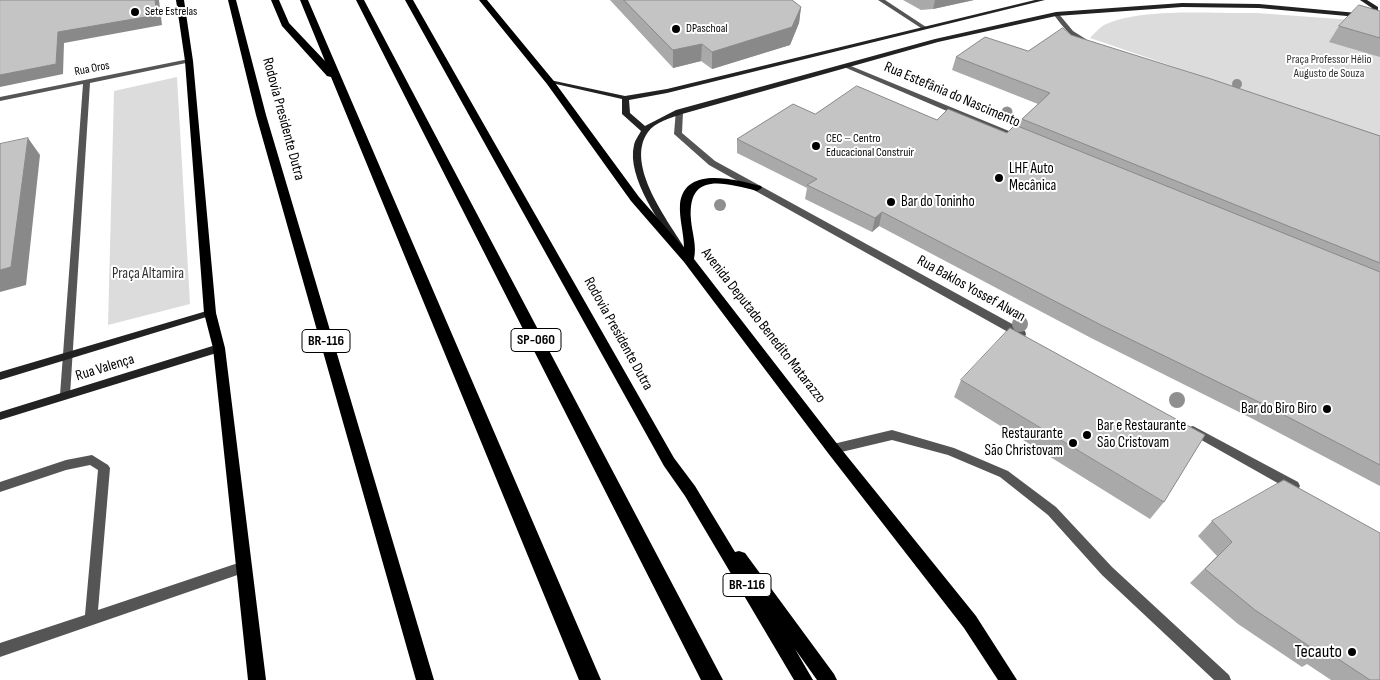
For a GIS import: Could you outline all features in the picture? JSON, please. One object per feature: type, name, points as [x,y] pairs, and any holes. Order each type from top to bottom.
[{"type":"highway","points":[[275,0],[285,24],[338,82]]},
{"type":"highway","points":[[304,0],[590,680]]},
{"type":"highway","name":"SP-060","points":[[360,0],[712,680]]},
{"type":"main road","points":[[180,0],[189,61],[210,313],[219,348],[257,680]]},
{"type":"main road","name":"Rodovia Presidente Dutra","points":[[232,0],[261,115],[425,680]]},
{"type":"main road","name":"Rodovia Presidente Dutra","points":[[409,0],[669,462],[690,491],[804,680]]},
{"type":"main road","name":"Avenida Deputado Benedito Matarazzo","points":[[483,0],[550,82],[635,199],[688,259],[833,449],[970,622],[1008,680]]},
{"type":"main road","points":[[550,82],[625,98],[667,91],[1042,0]]},
{"type":"main road","points":[[1174,0],[1182,5]]},
{"type":"main road","points":[[1363,0],[1375,7],[1375,11],[1369,16]]},
{"type":"main road","points":[[1372,0],[1380,1]]},
{"type":"main road","points":[[688,259],[641,179],[636,161],[638,144],[645,130],[679,112],[937,40],[1056,14],[1182,5],[1259,6],[1380,17]]},
{"type":"main road","points":[[625,98],[626,114],[645,130]]},
{"type":"main road","points":[[688,259],[691,240],[686,212],[690,192],[695,185],[714,179],[756,188]]},
{"type":"main road","name":"Rua Valença","points":[[0,376],[210,313]]},
{"type":"main road","name":"Rua Valença","points":[[0,416],[219,348]]},
{"type":"main road","points":[[690,491],[828,680]]},
{"type":"main road","points":[[970,622],[1017,680]]},
{"type":"street","points":[[882,0],[923,28]]},
{"type":"street","points":[[1056,14],[1071,32],[1097,46]]},
{"type":"street","name":"Rua Oros","points":[[0,99],[189,61]]},
{"type":"street","name":"Rua Estefânia do Nascimento","points":[[846,66],[1012,135]]},
{"type":"street","points":[[65,396],[66,356],[87,82]]},
{"type":"street","name":"Rua Baklos Yossef Alwan","points":[[679,112],[678,134],[712,163],[1034,341]]},
{"type":"street","points":[[1181,423],[1302,490]]},
{"type":"street","points":[[833,449],[892,435],[950,451],[1004,474],[1052,511],[1107,571],[1224,680]]},
{"type":"street","points":[[0,487],[66,465],[92,460],[104,468],[91,618]]},
{"type":"street","points":[[0,650],[244,567]]},
{"type":"green space","name":"Praça Professor Hélio Augusto de Souza","points":[[1179,13],[1257,13],[1380,22],[1380,137],[1090,38],[1104,25],[1119,19],[1138,16]]},
{"type":"green space","name":"Praça Altamira","points":[[177,77],[190,304],[108,325],[114,91]]},
{"type":"building","points":[[0,0],[155,0],[157,15],[58,32],[56,64],[0,75]]},
{"type":"building","points":[[624,0],[792,0],[801,7],[792,27],[712,52],[702,44],[673,50]]},
{"type":"building","points":[[1359,5],[1380,11],[1380,38],[1339,26]]},
{"type":"building","points":[[1063,28],[1071,35],[1211,79],[1380,136],[1380,263],[1022,119],[1050,93],[956,57],[985,37],[1028,51]]},
{"type":"building","points":[[857,86],[937,120],[948,109],[1007,133],[1015,125],[1380,272],[1380,465],[1263,404],[1101,325],[882,212],[875,218],[807,185],[817,179],[737,139],[793,104],[815,114]]},
{"type":"building","points":[[28,138],[11,267],[0,270],[0,144]]},
{"type":"building","name":"Bar e Restaurante São Cristovam","points":[[1010,328],[1205,435],[1164,502],[961,380]]},
{"type":"building","points":[[1284,480],[1380,533],[1380,680],[1370,680],[1323,649],[1321,654],[1255,610],[1205,569],[1232,542],[1212,521]]},
{"type":"place","name":"Sete Estrelas","points":[[135,12]]},
{"type":"place","name":"DPaschoal","points":[[676,29]]},
{"type":"place","name":"CEC – Centro Educacional Construir","points":[[816,146]]},
{"type":"place","name":"LHF Auto Mecânica","points":[[999,178]]},
{"type":"place","name":"Bar do Toninho","points":[[891,202]]},
{"type":"place","name":"Bar do Biro Biro","points":[[1327,409]]},
{"type":"place","name":"Bar e Restaurante São Cristovam","points":[[1087,435]]},
{"type":"place","name":"Restaurante São Christovam","points":[[1073,443]]},
{"type":"place","name":"Tecauto","points":[[1352,652]]}]
